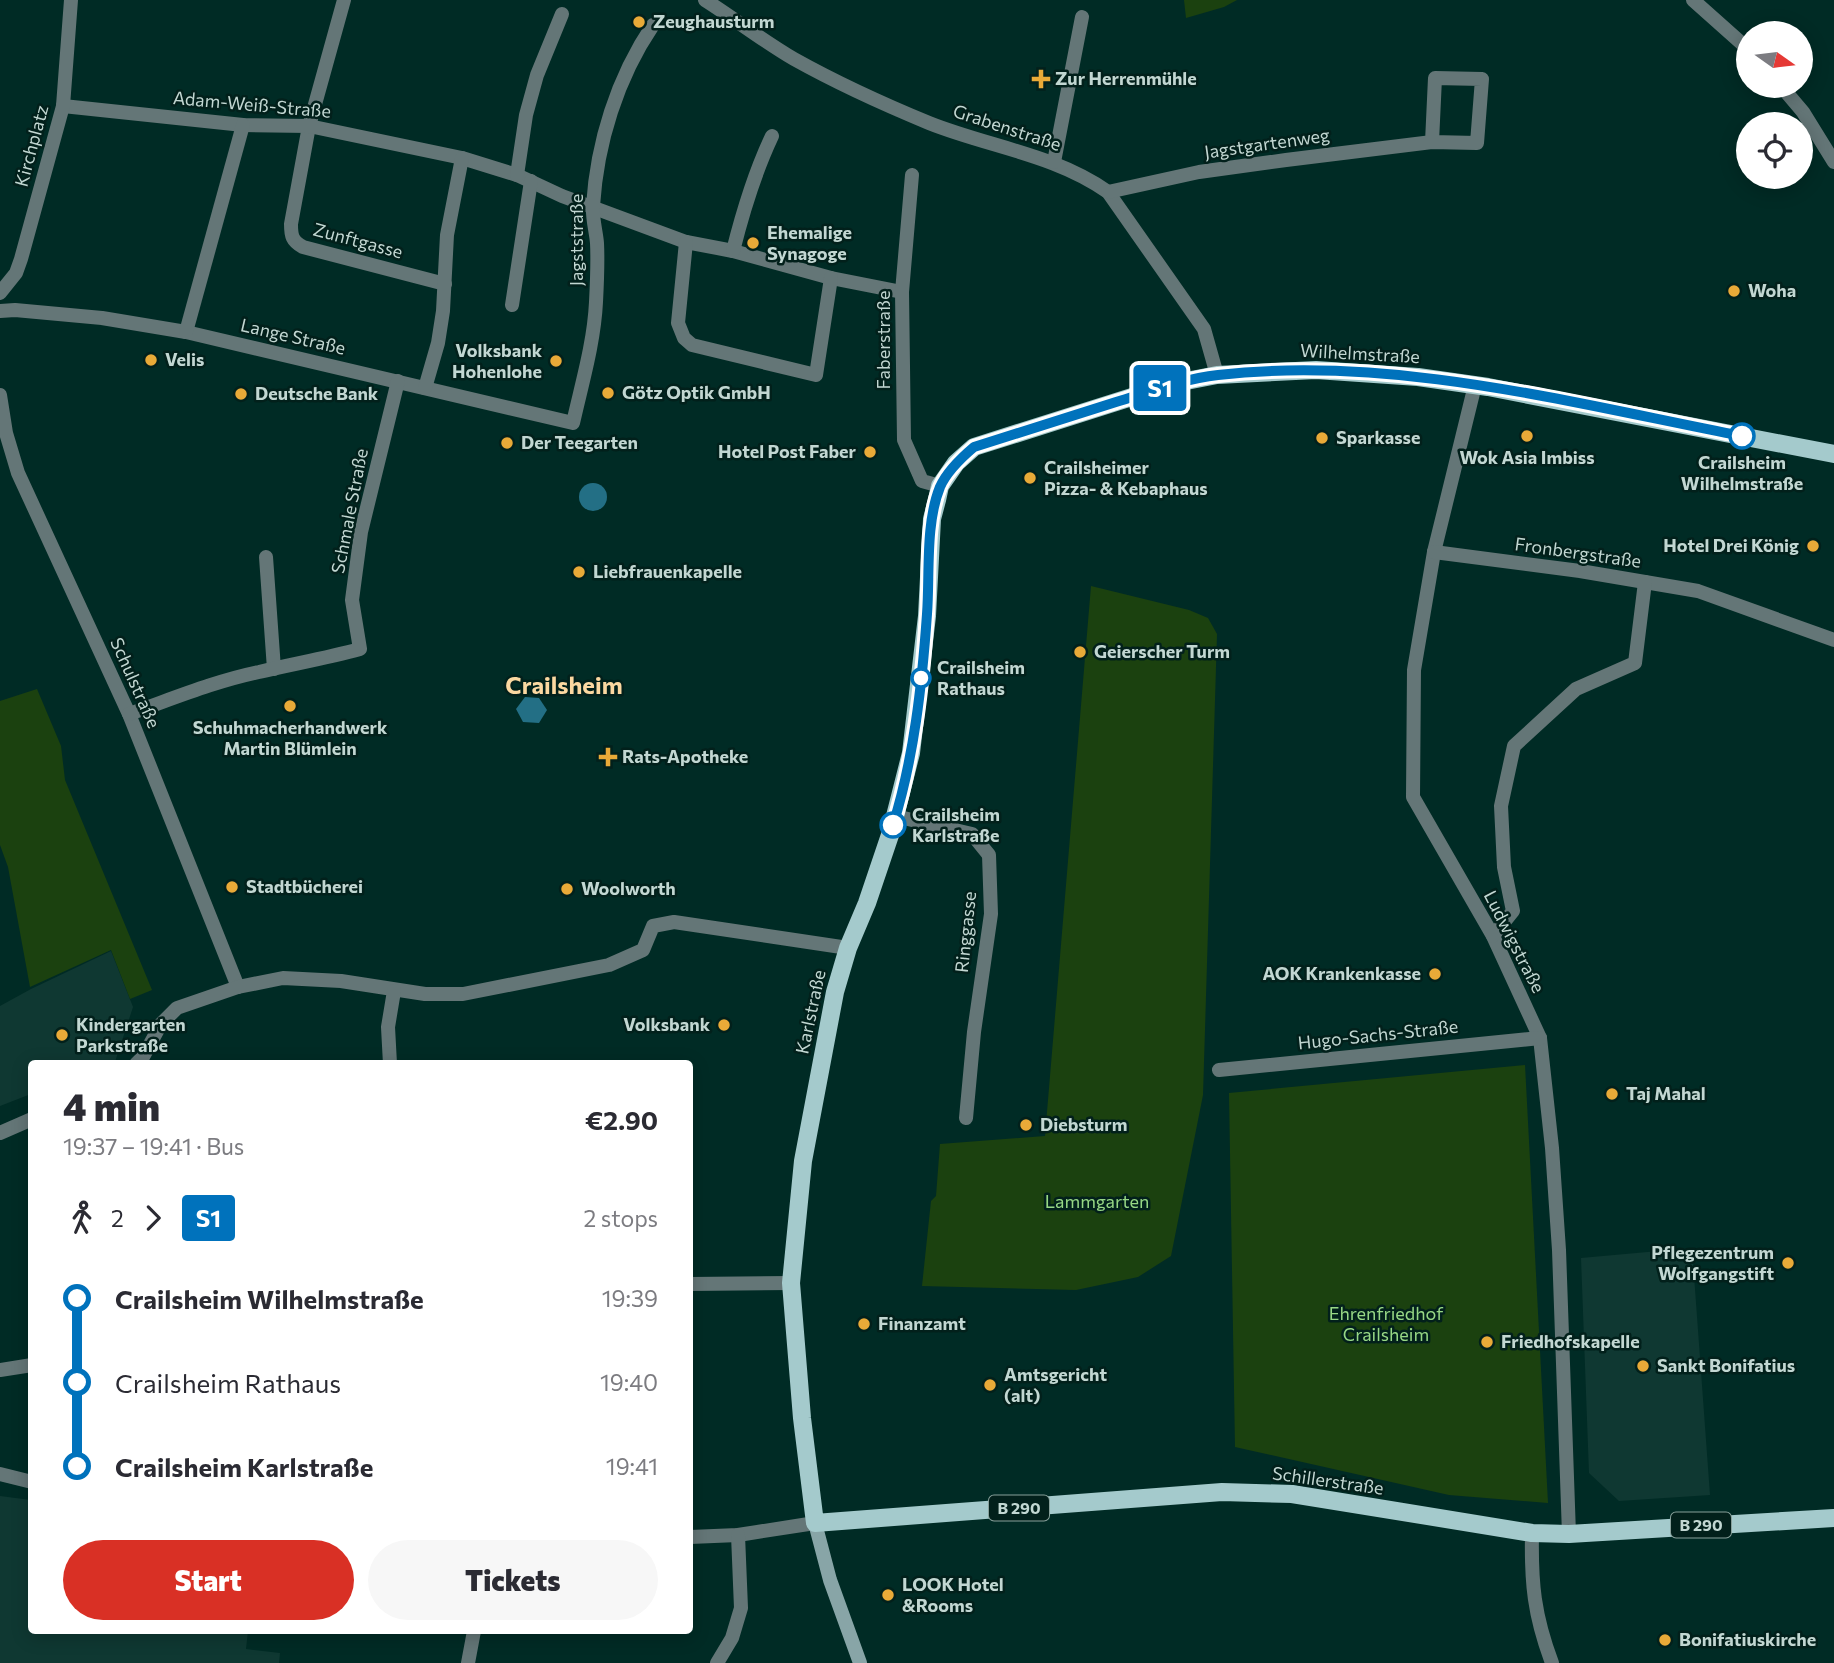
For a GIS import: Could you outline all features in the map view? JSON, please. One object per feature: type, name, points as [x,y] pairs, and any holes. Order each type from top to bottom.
[{"type":"main road","name":"Wilhelmstraße","points":[[932,519],[940,486],[956,463],[974,447],[1176,383],[1217,375],[1316,370],[1418,377],[1475,385],[1834,454]]},
{"type":"main road","name":"Karlstraße","points":[[815,1523],[802,1418],[791,1283],[803,1161],[835,992],[895,816],[911,753],[927,616],[932,519]]},
{"type":"main road","name":"Schillerstraße","points":[[815,1523],[1222,1492],[1292,1494],[1532,1533],[1569,1534],[1834,1518]]},
{"type":"main road","points":[[815,1523],[830,1580],[860,1663]]},
{"type":"street","name":"Kirchplatz","points":[[0,293],[16,273],[63,106],[71,0]]},
{"type":"street","points":[[309,126],[344,0]]},
{"type":"street","name":"Grabenstraße","points":[[705,0],[792,58],[840,84],[932,124],[1054,162],[1086,176],[1108,192],[1204,329],[1217,375]]},
{"type":"street","points":[[1693,0],[1736,38]]},
{"type":"street","points":[[512,304],[524,178],[526,115],[537,75],[562,15]]},
{"type":"street","points":[[1054,162],[1082,18]]},
{"type":"street","name":"Jagststraße","points":[[573,423],[589,356],[596,304],[597,244],[593,208],[604,132],[623,79],[639,45],[653,25]]},
{"type":"street","name":"Jagstgartenweg","points":[[1108,192],[1199,173],[1432,142],[1477,143],[1482,79],[1435,78],[1432,142]]},
{"type":"street","points":[[1791,98],[1834,162]]},
{"type":"street","name":"Adam-Weiß-Straße","points":[[63,106],[243,125],[309,126],[462,158],[524,178],[593,208],[686,242],[733,251],[831,278],[902,292]]},
{"type":"street","points":[[186,332],[243,125]]},
{"type":"street","name":"Zunftgasse","points":[[309,126],[290,224],[295,242],[303,247],[445,284]]},
{"type":"street","points":[[733,251],[745,204],[772,136]]},
{"type":"street","points":[[425,388],[438,343],[443,311],[447,235],[462,158]]},
{"type":"street","name":"Faberstraße","points":[[912,175],[902,292],[904,440],[922,481],[940,486]]},
{"type":"street","points":[[686,242],[678,323],[684,338],[692,345],[816,375],[831,278]]},
{"type":"street","name":"Lange Straße","points":[[0,311],[102,318],[186,332],[573,423]]},
{"type":"street","name":"Schmale Straße","points":[[274,669],[360,649],[352,600],[361,532],[398,381]]},
{"type":"street","name":"Ludwigstraße","points":[[1475,385],[1434,552],[1414,670],[1413,797],[1493,936],[1540,1038],[1552,1148],[1559,1250],[1569,1534]]},
{"type":"street","name":"Schulstraße","points":[[0,395],[6,433],[18,474],[129,714],[238,987]]},
{"type":"street","name":"Fronbergstraße","points":[[1434,552],[1698,591],[1834,640]]},
{"type":"street","points":[[129,714],[208,686],[274,669],[266,557]]},
{"type":"street","points":[[1493,936],[1513,912],[1504,867],[1501,806],[1514,746],[1576,689],[1635,663],[1645,582]]},
{"type":"street","name":"Ringgasse","points":[[895,816],[972,834],[989,855],[991,914],[966,1118]]},
{"type":"street","points":[[141,1060],[161,1024],[177,1008],[238,987],[283,978],[341,981],[425,994],[463,993],[609,965],[643,950],[653,926],[674,922],[848,948]]},
{"type":"street","points":[[390,1060],[388,1027],[394,991]]},
{"type":"street","name":"Hugo-Sachs-Straße","points":[[1219,1070],[1540,1038]]},
{"type":"street","points":[[0,1133],[28,1121]]},
{"type":"street","points":[[693,1284],[791,1283]]},
{"type":"street","points":[[0,1370],[28,1366]]},
{"type":"street","points":[[0,1474],[28,1482]]},
{"type":"street","points":[[693,1537],[738,1535],[815,1523]]},
{"type":"street","points":[[1532,1533],[1531,1573],[1535,1610],[1552,1663]]},
{"type":"street","points":[[717,1663],[732,1638],[741,1608],[738,1535]]},
{"type":"street","points":[[468,1663],[473,1634]]},
{"type":"shaded area","points":[[593,483],[603,487],[607,497],[603,507],[593,511],[583,507],[579,497],[583,487]]},
{"type":"shaded area","points":[[525,697],[539,698],[547,710],[539,723],[523,722],[516,709]]},
{"type":"shaded area","name":"Kindergarten Parkstraße","points":[[111,951],[133,1007],[116,1060],[28,1060],[28,1095],[0,1106],[0,1006]]},
{"type":"shaded area","name":"Sankt Bonifatius","points":[[1692,1248],[1710,1495],[1619,1501],[1589,1473],[1581,1258]]},
{"type":"shaded area","points":[[0,1496],[28,1500],[28,1634],[248,1634],[246,1649],[280,1653],[279,1663],[0,1663]]},
{"type":"green space","points":[[1184,0],[1237,0],[1224,7],[1186,18]]},
{"type":"green space","name":"Lammgarten","points":[[1091,586],[1189,610],[1208,618],[1217,634],[1203,1095],[1171,1256],[1138,1277],[1076,1290],[922,1286],[931,1201],[936,1196],[940,1144],[1045,1136]]},
{"type":"green space","points":[[37,689],[61,746],[65,780],[152,990],[130,999],[111,950],[30,987],[8,867],[0,845],[0,701]]},
{"type":"green space","name":"Ehrenfriedhof Crailsheim","points":[[1525,1065],[1548,1503],[1449,1495],[1235,1447],[1229,1093]]},
{"type":"bus line","name":"S1","points":[[893,825],[911,753],[918,701],[927,616],[932,519],[940,486],[956,463],[974,447],[1176,383],[1217,375],[1316,370],[1418,377],[1475,385],[1742,436]]},
{"type":"place","name":"Zeughausturm","points":[[639,22]]},
{"type":"place","name":"Zur Herrenmühle","points":[[1041,79]]},
{"type":"place","name":"Ehemalige Synagoge","points":[[753,243]]},
{"type":"place","name":"Woha","points":[[1734,291]]},
{"type":"place","name":"Velis","points":[[151,360]]},
{"type":"place","name":"Volksbank Hohenlohe","points":[[556,361]]},
{"type":"place","name":"Götz Optik GmbH","points":[[608,393]]},
{"type":"place","name":"Deutsche Bank","points":[[241,394]]},
{"type":"place","name":"Wok Asia Imbiss","points":[[1527,436]]},
{"type":"place","name":"Crailsheim Wilhelmstraße","points":[[1742,436]]},
{"type":"place","name":"Sparkasse","points":[[1322,438]]},
{"type":"place","name":"Der Teegarten","points":[[507,443]]},
{"type":"place","name":"Hotel Post Faber","points":[[870,452]]},
{"type":"place","name":"Crailsheimer Pizza- & Kebaphaus","points":[[1030,478]]},
{"type":"place","name":"Hotel Drei König","points":[[1813,546]]},
{"type":"place","name":"Liebfrauenkapelle","points":[[579,572]]},
{"type":"place","name":"Geierscher Turm","points":[[1080,652]]},
{"type":"place","name":"Crailsheim Rathaus","points":[[921,678]]},
{"type":"place","name":"Schuhmacherhandwerk Martin Blümlein","points":[[290,706]]},
{"type":"place","name":"Rats-Apotheke","points":[[608,757]]},
{"type":"place","name":"Crailsheim Karlstraße","points":[[893,825]]},
{"type":"place","name":"Stadtbücherei","points":[[232,887]]},
{"type":"place","name":"Woolworth","points":[[567,889]]},
{"type":"place","name":"AOK Krankenkasse","points":[[1435,974]]},
{"type":"place","name":"Volksbank","points":[[724,1025]]},
{"type":"place","name":"Kindergarten Parkstraße","points":[[62,1035]]},
{"type":"place","name":"Taj Mahal","points":[[1612,1094]]},
{"type":"place","name":"Diebsturm","points":[[1026,1125]]},
{"type":"place","name":"Pflegezentrum Wolfgangstift","points":[[1788,1263]]},
{"type":"place","name":"Finanzamt","points":[[864,1324]]},
{"type":"place","name":"Friedhofskapelle","points":[[1487,1342]]},
{"type":"place","name":"Sankt Bonifatius","points":[[1643,1366]]},
{"type":"place","name":"Amtsgericht (alt)","points":[[990,1385]]},
{"type":"place","name":"LOOK Hotel &Rooms","points":[[888,1595]]},
{"type":"place","name":"Bonifatiuskirche","points":[[1665,1640]]},
{"type":"district","name":"Crailsheim","points":[[564,686]]}]
